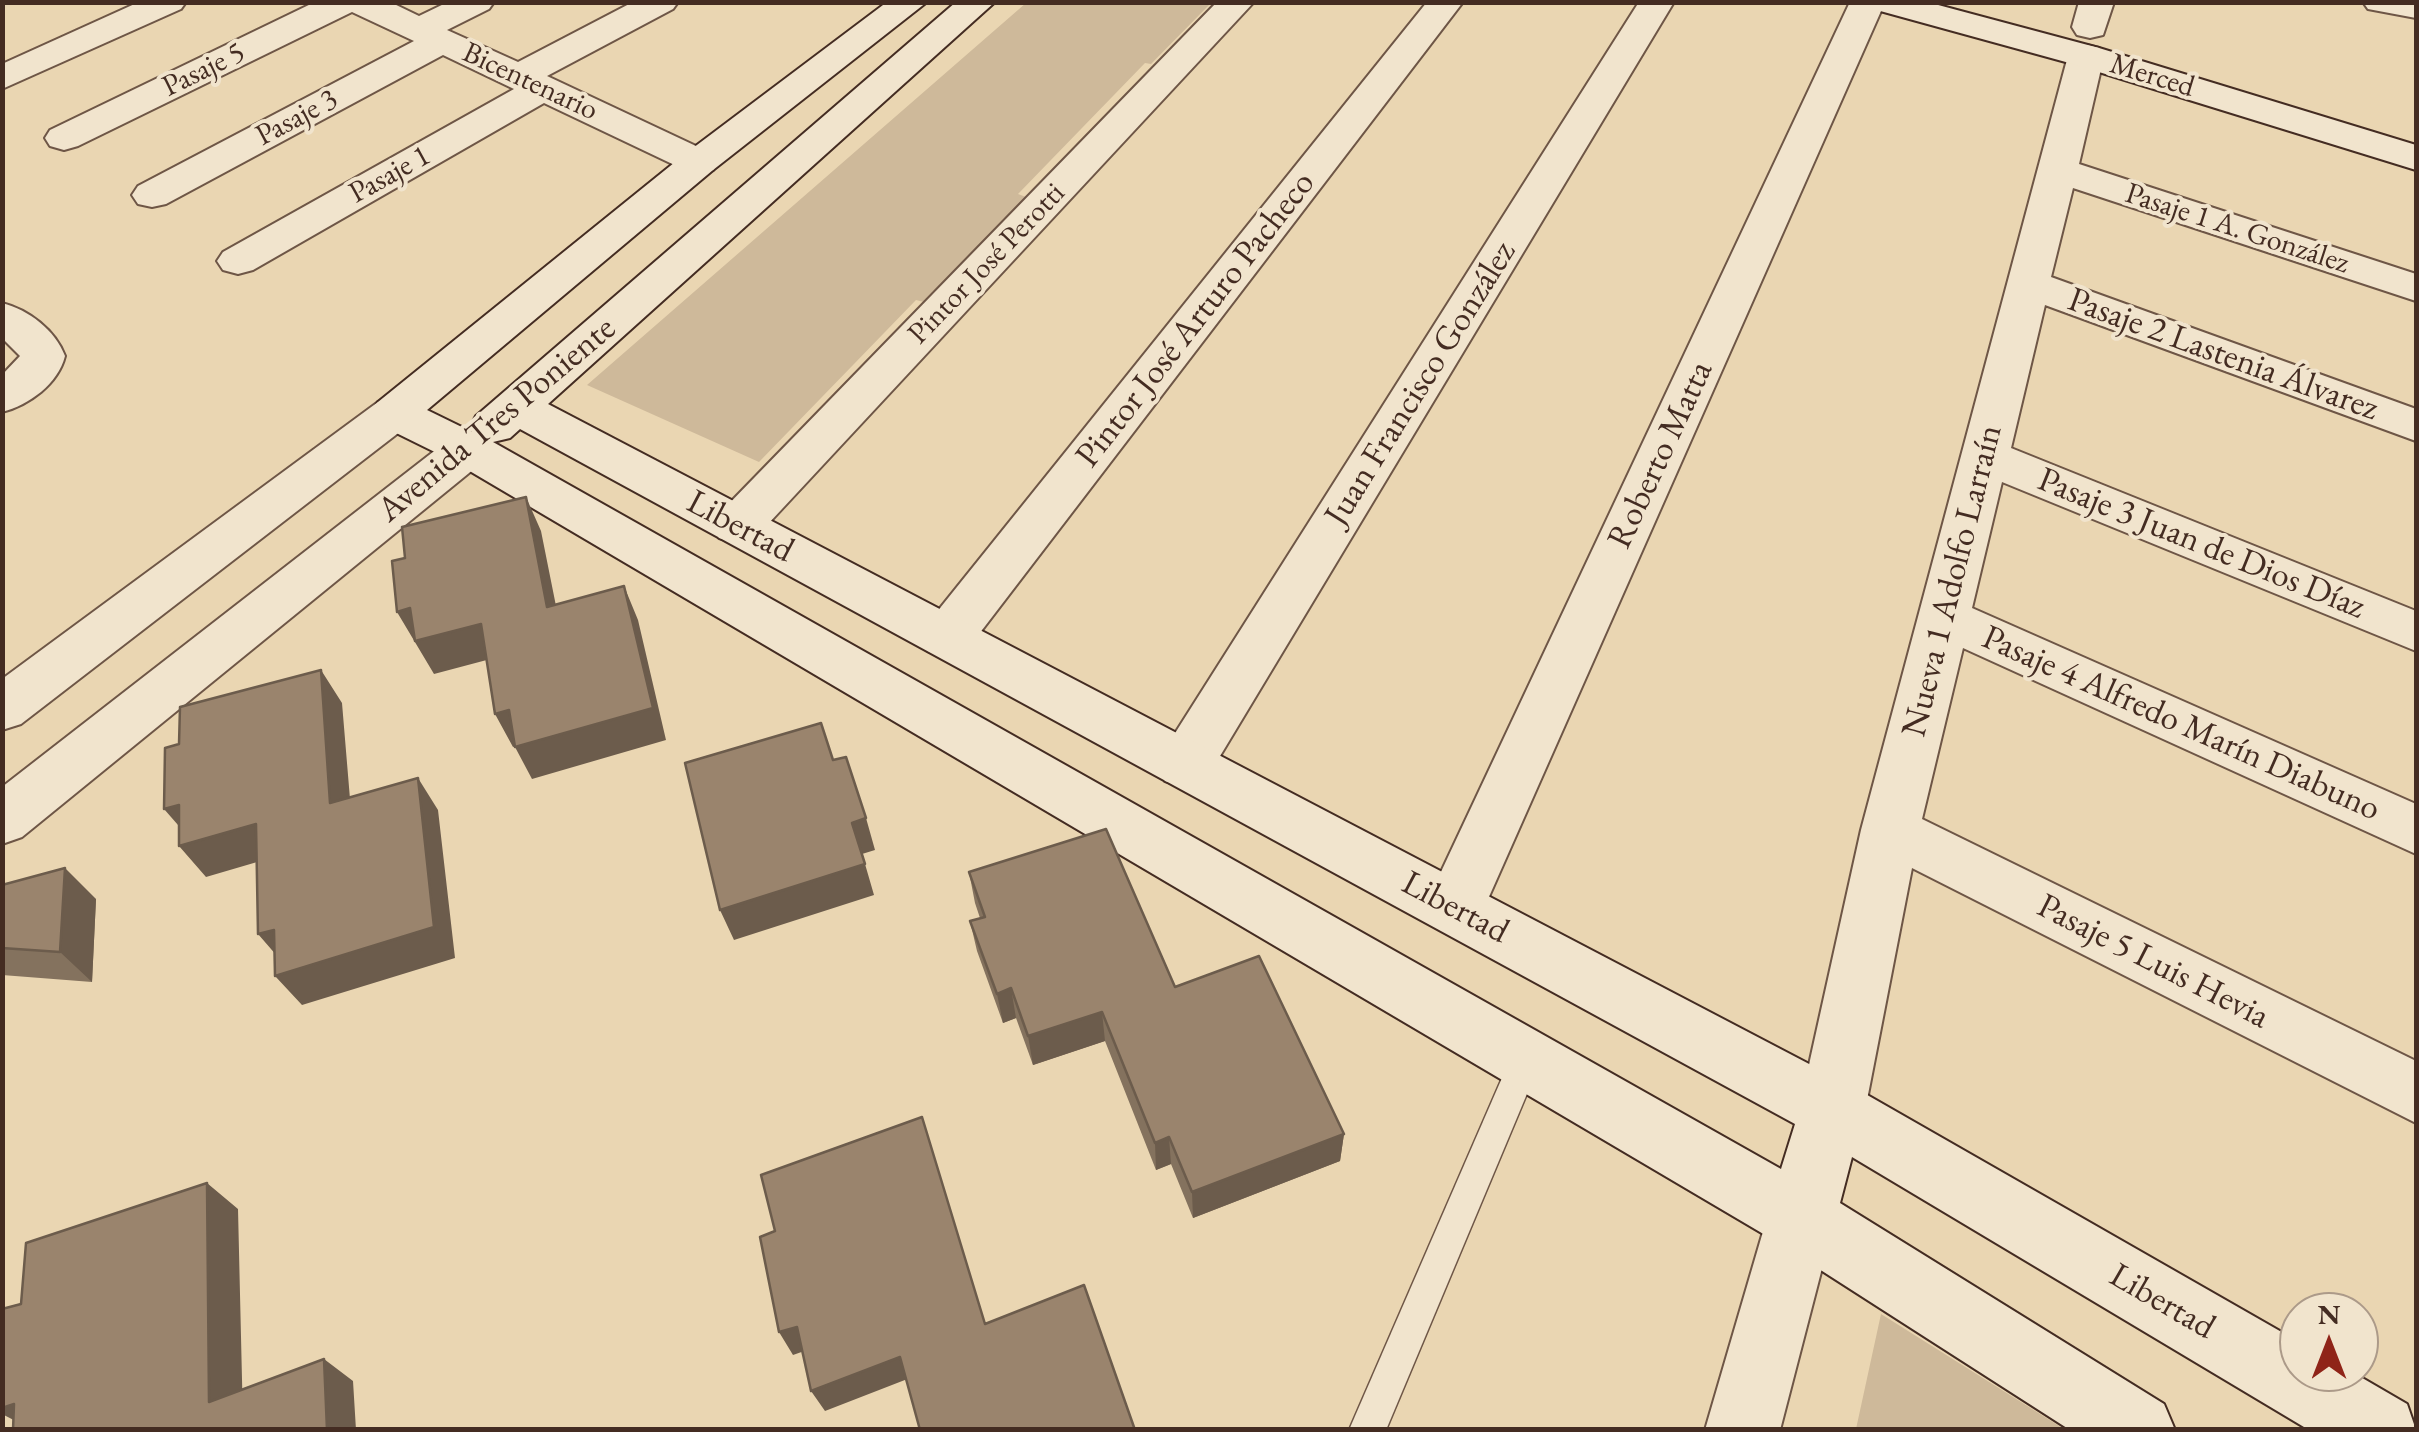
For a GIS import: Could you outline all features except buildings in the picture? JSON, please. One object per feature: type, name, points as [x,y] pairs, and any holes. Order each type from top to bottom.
[{"type":"street","points":[[2,78],[169,2]]},
{"type":"street","name":"Pasaje 5","points":[[64,138],[344,2]]},
{"type":"street","name":"Bicentenario","points":[[360,2],[699,162]]},
{"type":"street","name":"Pasaje 3","points":[[152,194],[430,36],[478,2]]},
{"type":"street","name":"Pasaje 1","points":[[238,260],[661,2]]},
{"type":"street","name":"Pintor José Perotti","points":[[737,526],[1237,2]]},
{"type":"street","name":"Pintor José Arturo Pacheco","points":[[947,637],[1446,2]]},
{"type":"street","name":"Juan Francisco González","points":[[1184,764],[1657,2]]},
{"type":"street","name":"Roberto Matta","points":[[1454,908],[1868,2]]},
{"type":"street","name":"Merced","points":[[1884,2],[2091,28],[2416,158]]},
{"type":"street","name":"Merced","points":[[1998,2],[2416,124]]},
{"type":"street","points":[[2380,2],[2416,8]]},
{"type":"street","points":[[907,4],[967,11]]},
{"type":"street","name":"Avenida Tres Poniente","points":[[2,709],[394,413],[699,162],[907,4]]},
{"type":"street","name":"Avenida Tres Poniente","points":[[2,820],[468,449],[967,11]]},
{"type":"street","name":"Nueva 1 Adolfo Larraín","points":[[1742,1430],[1832,1110],[1890,830],[2091,28]]},
{"type":"street","name":"Pasaje 1 A. González","points":[[2058,170],[2416,288]]},
{"type":"street","name":"Pasaje 2 Lastenia Álvarez","points":[[2029,284],[2416,426]]},
{"type":"street","points":[[2,317],[43,349],[43,359],[28,379],[2,396]]},
{"type":"street","name":"Libertad","points":[[517,407],[1832,1110],[2381,1430]]},
{"type":"street","name":"Libertad","points":[[394,413],[468,449],[1801,1218],[2138,1430]]},
{"type":"street","name":"Pasaje 3 Juan de Dios Díaz","points":[[1985,456],[2416,632]]},
{"type":"street","name":"Pasaje 4 Alfredo Marín Diabuno","points":[[1944,618],[2416,830]]},
{"type":"street","name":"Pasaje 5 Luis Hevia","points":[[1890,830],[2416,1094]]},
{"type":"lane","points":[[1368,1430],[1526,1058]]},
{"type":"shaded area","points":[[1026,3],[1211,3],[1151,64],[1145,63],[1018,194],[1026,197],[924,302],[916,300],[759,462],[587,385]]},
{"type":"shaded area","points":[[1881,1314],[2064,1429],[1856,1429]]}]
